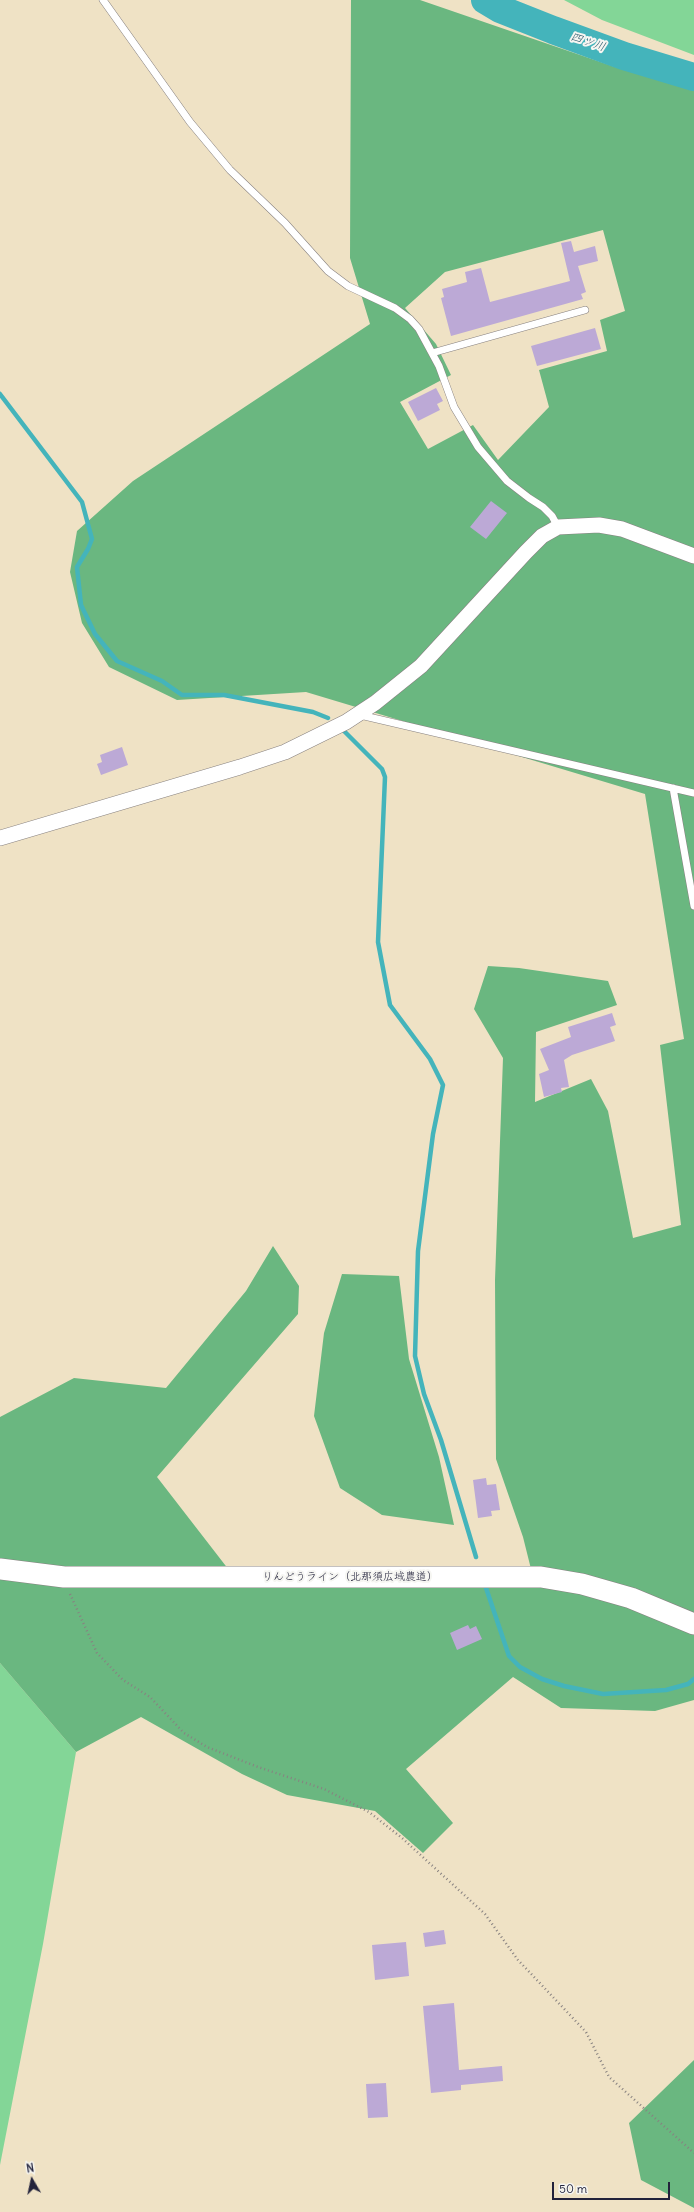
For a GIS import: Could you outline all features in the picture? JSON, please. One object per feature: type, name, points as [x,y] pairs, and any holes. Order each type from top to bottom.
[{"type":"street","points":[[0,838],[255,762],[316,739],[358,714],[395,687],[425,662],[526,552],[542,536],[558,528],[599,525],[622,529],[694,556]]},
{"type":"street","name":"りんどうライン（北那須広域農道）","points":[[0,1569],[64,1577],[541,1577],[582,1584],[632,1598],[694,1624]]},
{"type":"lane","points":[[103,0],[190,122],[230,170],[285,223],[328,272],[348,286],[395,308],[410,319],[419,329],[432,353],[454,408],[478,446],[507,481],[528,498],[544,507],[552,516],[558,528]]},
{"type":"lane","points":[[432,353],[586,310]]},
{"type":"lane","points":[[358,714],[694,793]]},
{"type":"lane","points":[[673,788],[694,906]]},
{"type":"path","points":[[64,1577],[78,1615],[97,1653],[123,1680],[150,1697],[184,1733],[207,1747],[258,1767],[324,1789],[369,1812],[402,1838],[485,1914],[518,1960],[586,2032],[609,2077],[694,2153]]},
{"type":"green space","points":[[351,0],[420,0],[615,67],[694,89],[694,1700],[655,1711],[561,1708],[513,1677],[406,1769],[453,1823],[423,1853],[375,1811],[287,1795],[242,1774],[141,1717],[76,1752],[0,1663],[0,1417],[74,1378],[166,1388],[246,1291],[273,1246],[299,1286],[298,1314],[157,1477],[239,1583],[531,1569],[523,1537],[496,1459],[495,1280],[503,1058],[474,1009],[488,966],[519,968],[608,981],[617,1005],[536,1032],[535,1102],[591,1079],[608,1111],[633,1238],[681,1225],[660,1045],[684,1039],[645,794],[306,692],[177,700],[109,667],[82,623],[70,572],[77,531],[133,481],[370,324],[350,258]],"holes":[[[603,230],[625,311],[600,320],[607,351],[539,370],[549,407],[498,460],[473,425],[428,449],[400,402],[451,375],[436,344],[405,308],[445,272]]]},
{"type":"green space","points":[[564,0],[694,0],[694,55],[602,20]]},
{"type":"green space","points":[[342,1274],[399,1276],[409,1359],[439,1457],[454,1525],[382,1515],[340,1488],[314,1416],[324,1333]]},
{"type":"green space","points":[[0,1663],[76,1752],[43,1944],[0,2165]]},
{"type":"green space","points":[[694,2060],[694,2208],[641,2180],[629,2123]]},
{"type":"water","points":[[624,56],[694,71],[694,83]]},
{"type":"building","points":[[571,241],[574,252],[595,246],[598,261],[578,266],[586,292],[581,294],[583,299],[451,336],[441,298],[444,297],[442,289],[467,282],[465,272],[481,268],[490,302],[570,281],[561,243]]},
{"type":"building","points":[[595,328],[601,349],[537,366],[531,346]]},
{"type":"building","points":[[436,388],[443,401],[437,404],[440,410],[418,421],[408,402]]},
{"type":"building","points":[[491,501],[507,513],[486,539],[470,527]]},
{"type":"building","points":[[122,747],[128,765],[101,775],[97,764],[102,762],[100,755]]},
{"type":"building","points":[[612,1013],[616,1025],[610,1027],[615,1041],[572,1055],[564,1060],[569,1087],[561,1088],[562,1092],[544,1097],[539,1074],[549,1070],[540,1049],[571,1037],[568,1027]]},
{"type":"building","points":[[486,1478],[487,1485],[496,1484],[500,1510],[491,1511],[492,1516],[478,1518],[473,1480]]},
{"type":"building","points":[[468,1625],[470,1629],[476,1626],[482,1639],[457,1650],[450,1633]]},
{"type":"building","points":[[444,1930],[446,1944],[425,1947],[423,1933]]},
{"type":"building","points":[[406,1942],[409,1976],[375,1980],[372,1945]]},
{"type":"building","points":[[454,2003],[459,2070],[502,2066],[503,2081],[461,2085],[461,2090],[431,2093],[423,2006]]},
{"type":"building","points":[[386,2083],[388,2117],[368,2118],[366,2084]]},
{"type":"waterway","name":"四ツ川","points":[[485,0],[500,9],[553,30],[624,56],[694,77]]},
{"type":"waterway","points":[[0,394],[82,502],[92,539],[77,567],[81,605],[95,634],[117,661],[162,681],[182,695],[224,695],[313,712],[328,718]]},
{"type":"waterway","points":[[343,730],[382,769],[385,777],[378,942],[390,1005],[430,1059],[443,1085],[433,1134],[418,1251],[415,1356],[424,1394],[441,1440],[476,1557]]},
{"type":"waterway","points":[[484,1582],[509,1656],[520,1667],[542,1679],[564,1686],[603,1694],[666,1690],[688,1684],[694,1679]]}]
